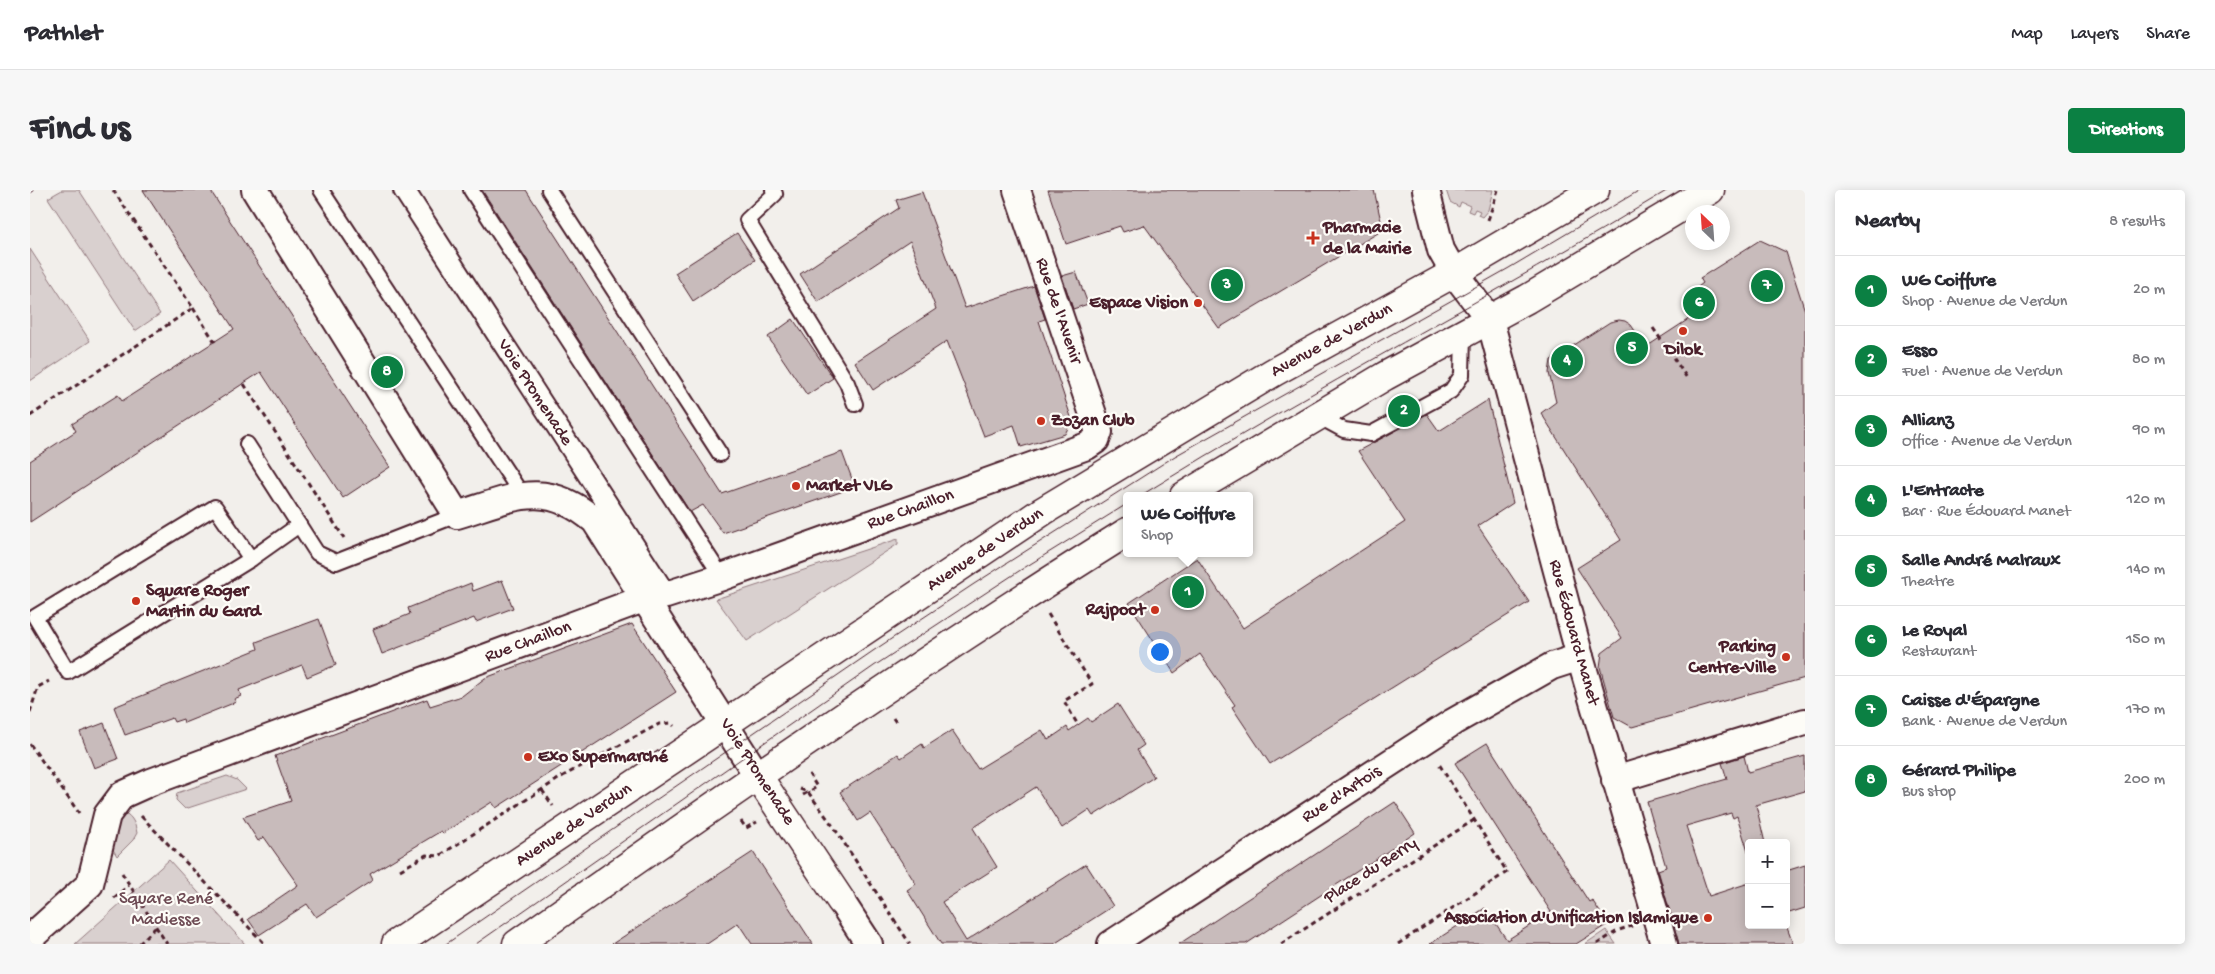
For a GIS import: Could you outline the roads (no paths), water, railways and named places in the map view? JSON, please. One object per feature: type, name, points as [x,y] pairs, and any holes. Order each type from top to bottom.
[{"type":"main road","name":"Avenue de Verdun","points":[[396,944],[1043,511],[1274,372],[1454,273],[1595,190]]},
{"type":"main road","points":[[1191,492],[1318,416],[1490,320],[1710,190]]},
{"type":"main road","points":[[517,944],[757,775],[990,617],[1123,534]]},
{"type":"main road","name":"Voie Promenade","points":[[757,775],[841,901]]},
{"type":"street","points":[[255,190],[457,515],[522,495],[546,495],[563,500],[580,508],[595,522],[656,597]]},
{"type":"street","name":"Voie Promenade","points":[[404,190],[656,597],[725,724],[757,775]]},
{"type":"street","name":"Rue de l'Avenir","points":[[1017,190],[1098,432]]},
{"type":"street","points":[[1426,190],[1441,250],[1454,273],[1490,320]]},
{"type":"street","name":"Rue Édouard Manet","points":[[1490,320],[1580,657],[1664,944]]},
{"type":"street","name":"Rue Chaillon","points":[[30,938],[90,884],[107,814],[122,795],[635,602],[722,577],[1087,446],[1096,440],[1098,432]]},
{"type":"street","name":"Rue d'Artois","points":[[1111,944],[1452,722],[1552,666],[1580,657]]},
{"type":"street","points":[[1615,780],[1805,722]]},
{"type":"street","name":"Voie Promenade","points":[[841,901],[869,944]]},
{"type":"lane","points":[[321,190],[522,495]]},
{"type":"lane","points":[[471,190],[722,577]]},
{"type":"lane","points":[[549,190],[720,454]]},
{"type":"lane","points":[[773,190],[775,194],[747,220],[847,383],[855,404]]},
{"type":"lane","points":[[1318,416],[1344,430],[1370,434],[1451,392],[1462,375],[1463,334]]},
{"type":"lane","points":[[247,444],[317,553],[336,562],[457,515]]},
{"type":"lane","points":[[251,559],[215,507],[35,617],[68,672],[251,559],[299,525]]},
{"type":"tram line","points":[[446,944],[873,651],[1175,456],[1509,268],[1640,190]]},
{"type":"tram line","points":[[1146,492],[1205,456],[1668,190]]},
{"type":"tram line","points":[[476,944],[874,666],[1019,571],[1123,506]]},
{"type":"place","name":"Pharmacie de la Mairie","points":[[1313,238]]},
{"type":"place","name":"Allianz","points":[[1227,285]]},
{"type":"place","name":"Caisse d'Épargne","points":[[1767,286]]},
{"type":"place","name":"Espace Vision","points":[[1198,303]]},
{"type":"place","name":"Le Royal","points":[[1699,303]]},
{"type":"place","name":"Dilok","points":[[1683,331]]},
{"type":"place","name":"Salle André Malraux","points":[[1632,348]]},
{"type":"place","name":"L'Entracte","points":[[1567,361]]},
{"type":"place","name":"Gérard Philipe","points":[[387,372]]},
{"type":"place","name":"Esso","points":[[1404,411]]},
{"type":"place","name":"Zozan Club","points":[[1041,421]]},
{"type":"place","name":"Market VLG","points":[[796,486]]},
{"type":"place","name":"WG Coiffure","points":[[1188,592]]},
{"type":"place","name":"Square Roger Martin du Gard","points":[[136,601]]},
{"type":"place","name":"Rajpoot","points":[[1155,610]]},
{"type":"place","name":"Parking Centre-Ville","points":[[1786,657]]},
{"type":"place","name":"Exo Supermarché","points":[[528,757]]},
{"type":"place","name":"Association d'Unification Islamique","points":[[1708,918]]},
{"type":"park label","name":"Square René Madiesse","points":[[166,910]]}]
